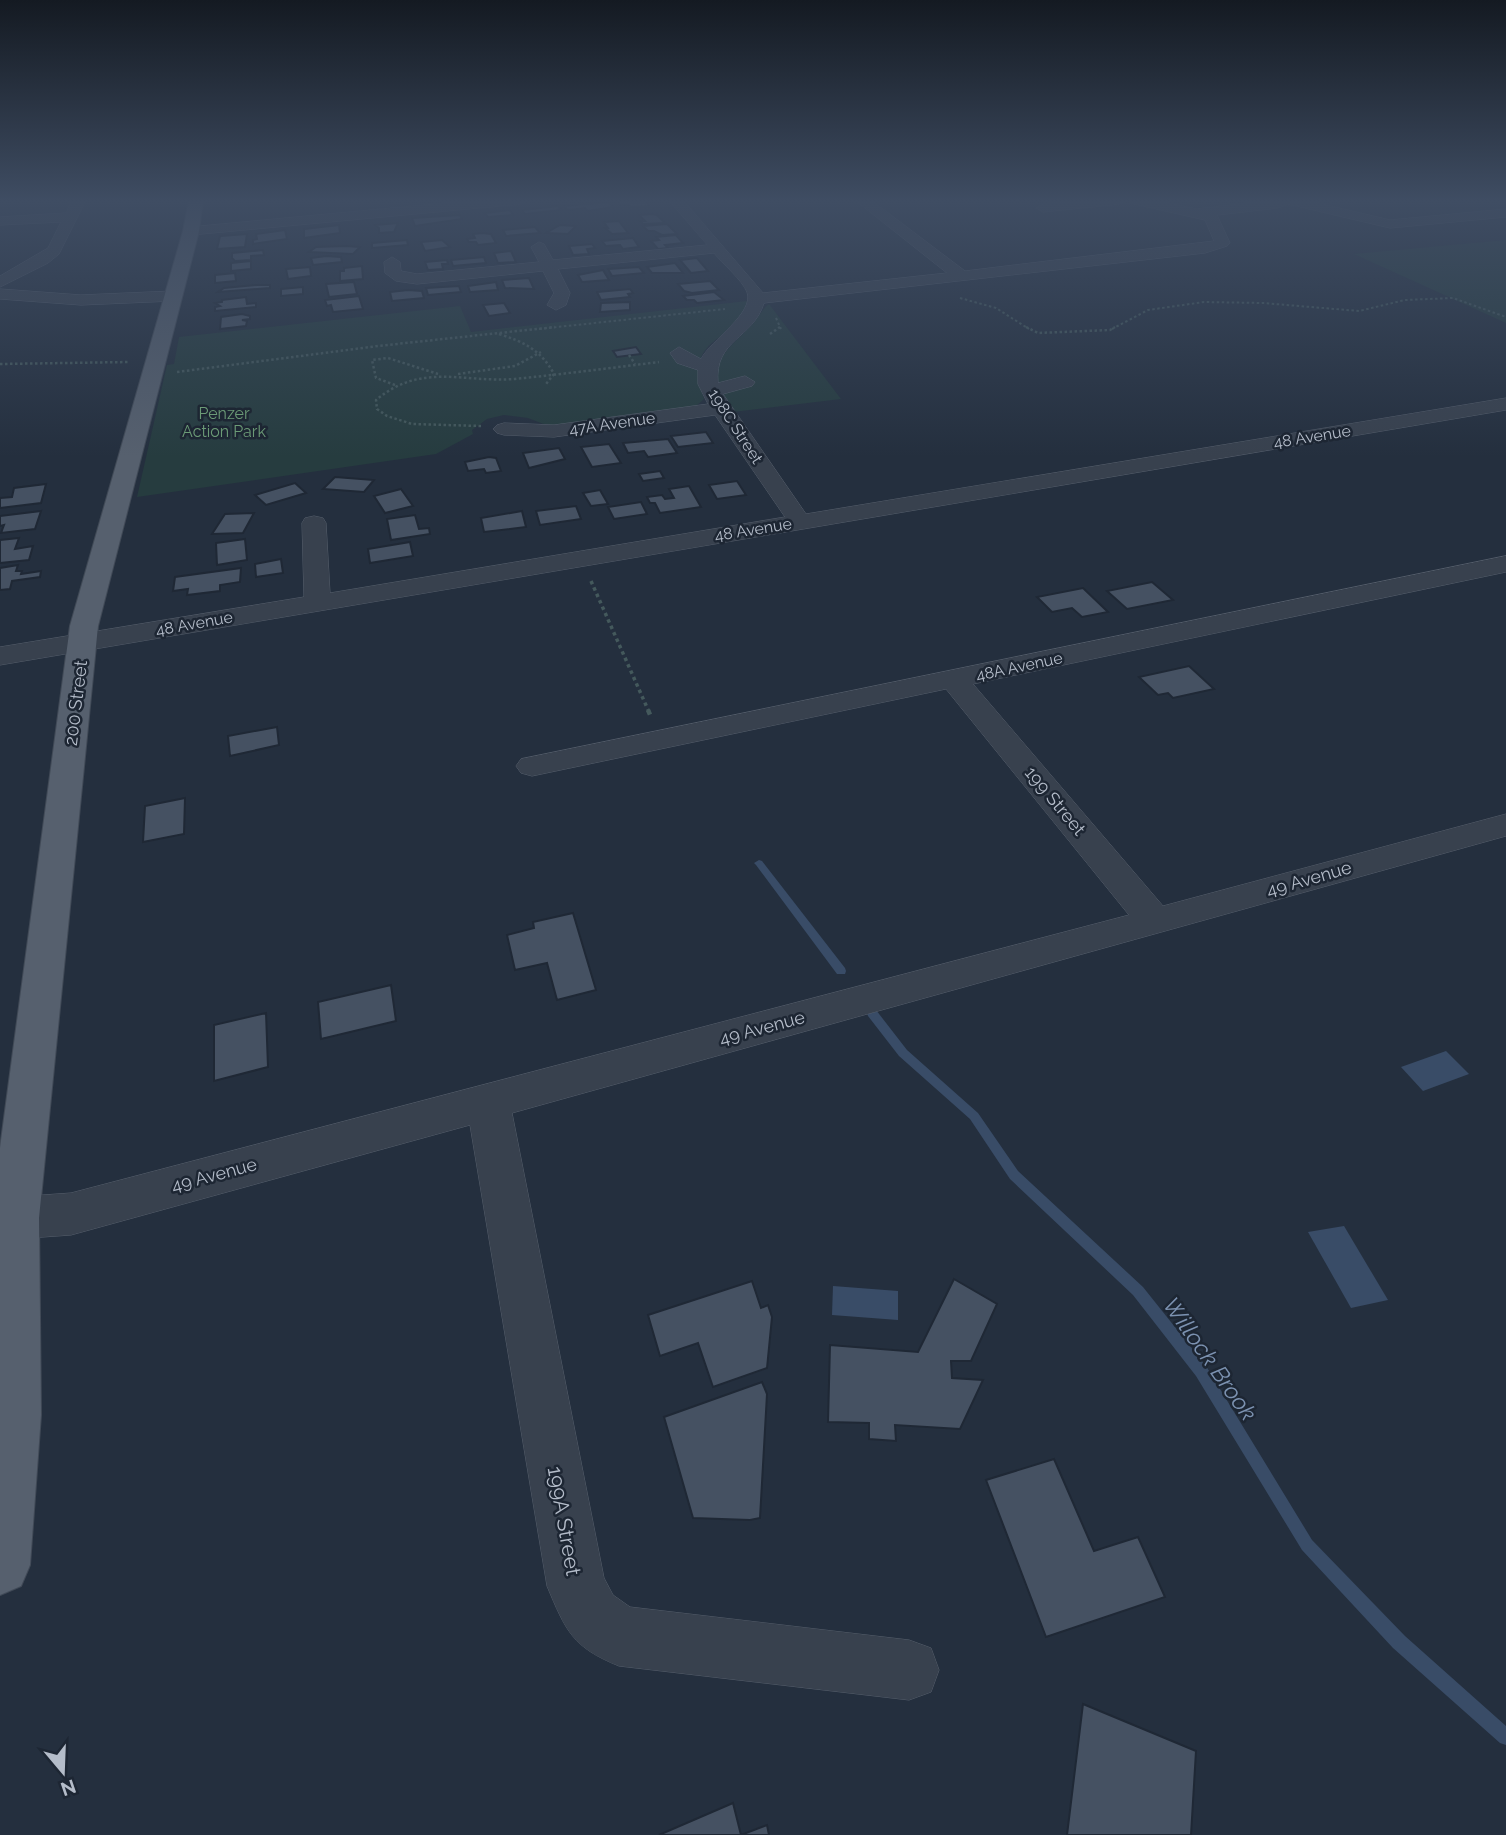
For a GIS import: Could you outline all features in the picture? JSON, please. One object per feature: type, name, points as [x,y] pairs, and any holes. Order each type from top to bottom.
[{"type":"main road","name":"200 Street","points":[[0,1565],[13,1415],[15,1218],[86,618],[176,286]]},
{"type":"main road","name":"200 Street","points":[[0,1270],[15,1218]]},
{"type":"street","points":[[556,305],[562,297],[559,286]]},
{"type":"street","points":[[751,286],[757,299],[882,286]]},
{"type":"street","points":[[0,293],[81,300],[173,296]]},
{"type":"street","name":"198C Street","points":[[757,299],[758,326],[715,350],[707,367],[716,400],[800,522]]},
{"type":"street","points":[[679,353],[691,363],[707,367]]},
{"type":"street","name":"47A Avenue","points":[[503,429],[554,431],[716,400],[745,382]]},
{"type":"street","name":"48 Avenue","points":[[0,656],[1506,404]]},
{"type":"street","points":[[314,523],[317,602]]},
{"type":"street","name":"48A Avenue","points":[[532,766],[1506,564]]},
{"type":"street","name":"199 Street","points":[[954,680],[1155,922]]},
{"type":"street","name":"49 Avenue","points":[[15,1218],[71,1214],[1506,825]]},
{"type":"street","name":"199A Street","points":[[488,1102],[576,1586],[592,1616],[619,1636],[909,1670]]},
{"type":"path","points":[[953,298],[987,304],[1038,333],[1110,330],[1148,310],[1204,302],[1263,303],[1359,311],[1405,300],[1453,298],[1506,317]]},
{"type":"path","points":[[169,373],[495,333],[698,313]]},
{"type":"path","points":[[758,326],[781,329],[777,323],[777,314]]},
{"type":"path","points":[[495,333],[531,345],[541,352],[554,374]]},
{"type":"path","points":[[474,425],[427,424],[386,417],[377,409],[376,400],[395,385],[448,374],[515,366],[541,352]]},
{"type":"path","points":[[629,355],[636,365]]},
{"type":"path","points":[[395,385],[376,378],[372,359],[388,358],[442,375]]},
{"type":"path","points":[[0,364],[128,362]]},
{"type":"path","points":[[448,374],[511,379],[660,362]]},
{"type":"path","points":[[546,384],[554,374]]},
{"type":"path","points":[[588,576],[656,729]]},
{"type":"green space","points":[[1424,286],[1506,286],[1506,323]]},
{"type":"green space","name":"Penzer Action Park","points":[[747,301],[742,315],[733,326],[705,350],[700,362],[699,377],[704,399],[695,407],[564,425],[546,425],[528,418],[504,415],[487,419],[472,430],[473,434],[436,454],[137,497],[167,365],[174,364],[179,337],[460,306],[471,332]]},
{"type":"green space","points":[[769,304],[841,399],[733,412],[719,383],[719,364],[723,355]]},
{"type":"water","points":[[1446,1051],[1469,1074],[1423,1091],[1401,1067]]},
{"type":"water","points":[[1344,1226],[1388,1300],[1351,1308],[1308,1232]]},
{"type":"water","points":[[833,1286],[898,1291],[898,1320],[832,1315]]},
{"type":"building","points":[[270,286],[270,288],[218,292],[224,288]]},
{"type":"building","points":[[326,286],[355,286],[357,294],[329,297]]},
{"type":"building","points":[[459,286],[461,292],[428,295],[426,288]]},
{"type":"building","points":[[468,286],[497,286],[498,290],[470,292]]},
{"type":"building","points":[[504,286],[532,286],[534,289],[505,288]]},
{"type":"building","points":[[679,286],[715,286],[719,290],[692,293],[684,291]]},
{"type":"building","points":[[303,287],[303,294],[281,296],[281,289]]},
{"type":"building","points":[[630,289],[633,293],[628,294],[630,297],[601,300],[597,292]]},
{"type":"building","points":[[422,291],[424,298],[392,301],[390,292]]},
{"type":"building","points":[[714,292],[724,300],[697,303],[683,296]]},
{"type":"building","points":[[359,296],[363,309],[333,312],[331,305],[327,306],[325,300]]},
{"type":"building","points":[[246,297],[247,304],[256,303],[256,307],[215,311],[215,307],[220,306],[215,303]]},
{"type":"building","points":[[630,302],[630,310],[600,312],[601,303]]},
{"type":"building","points":[[504,303],[510,313],[489,316],[483,305]]},
{"type":"building","points":[[242,314],[250,316],[250,319],[242,320],[247,321],[246,326],[220,329],[221,317]]},
{"type":"building","points":[[636,347],[641,354],[617,357],[613,351]]},
{"type":"building","points":[[706,432],[713,443],[678,447],[671,436]]},
{"type":"building","points":[[668,439],[677,453],[648,457],[644,451],[628,453],[623,443]]},
{"type":"building","points":[[609,444],[621,463],[592,467],[581,447]]},
{"type":"building","points":[[559,448],[565,459],[529,468],[523,453]]},
{"type":"building","points":[[496,458],[501,471],[468,471],[465,462]]},
{"type":"building","points":[[660,471],[664,478],[643,481],[639,474]]},
{"type":"building","points":[[335,477],[374,480],[364,492],[323,489]]},
{"type":"building","points":[[737,481],[746,495],[717,499],[709,485]]},
{"type":"building","points":[[295,483],[306,493],[266,505],[255,495]]},
{"type":"building","points":[[46,484],[41,503],[0,508],[0,498],[12,497],[14,488]]},
{"type":"building","points":[[689,486],[701,507],[660,513],[655,503],[650,503],[647,497],[662,495],[665,499],[674,498],[669,489]]},
{"type":"building","points":[[401,489],[413,506],[385,513],[374,496]]},
{"type":"building","points":[[600,490],[608,504],[591,506],[583,493]]},
{"type":"building","points":[[641,502],[647,514],[614,519],[608,507]]},
{"type":"building","points":[[576,506],[581,519],[540,525],[536,511]]},
{"type":"building","points":[[41,511],[35,529],[1,533],[4,525],[0,526],[0,516]]},
{"type":"building","points":[[522,511],[526,527],[484,532],[481,518]]},
{"type":"building","points":[[254,513],[243,533],[212,534],[225,514]]},
{"type":"building","points":[[415,515],[419,529],[429,528],[430,534],[391,540],[387,519]]},
{"type":"building","points":[[19,538],[15,549],[33,546],[29,560],[0,563],[0,540]]},
{"type":"building","points":[[245,539],[247,560],[217,565],[216,543]]},
{"type":"building","points":[[410,542],[413,556],[370,563],[368,549]]},
{"type":"building","points":[[281,559],[283,573],[256,577],[255,564]]},
{"type":"building","points":[[18,565],[16,571],[22,571],[21,574],[41,571],[40,577],[12,581],[10,589],[0,590],[0,568]]},
{"type":"building","points":[[241,568],[240,582],[220,585],[220,591],[187,595],[188,589],[173,591],[175,577]]},
{"type":"building","points":[[1152,582],[1173,600],[1127,609],[1107,591]]},
{"type":"building","points":[[1083,588],[1108,612],[1082,617],[1072,608],[1052,612],[1037,597]]},
{"type":"building","points":[[1189,666],[1214,689],[1173,698],[1168,693],[1158,695],[1139,677]]},
{"type":"building","points":[[277,727],[279,745],[230,756],[228,736]]},
{"type":"building","points":[[185,798],[184,834],[143,842],[145,806]]},
{"type":"building","points":[[573,913],[596,990],[557,1000],[547,963],[515,970],[507,935],[534,928],[533,922]]},
{"type":"building","points":[[391,985],[396,1021],[321,1039],[318,1002]]},
{"type":"building","points":[[266,1013],[268,1067],[214,1081],[214,1025]]},
{"type":"building","points":[[954,1279],[997,1304],[971,1361],[951,1361],[952,1378],[983,1380],[960,1429],[895,1425],[896,1441],[869,1439],[869,1423],[828,1422],[830,1345],[918,1352]]},
{"type":"building","points":[[752,1281],[761,1308],[768,1305],[772,1317],[767,1368],[713,1387],[698,1343],[660,1356],[648,1315]]},
{"type":"building","points":[[762,1382],[767,1394],[760,1518],[693,1518],[664,1417]]},
{"type":"building","points":[[1054,1459],[1094,1551],[1138,1537],[1165,1597],[1046,1637],[986,1480]]},
{"type":"building","points":[[1083,1704],[1196,1751],[1191,1835],[1067,1835]]},
{"type":"building","points":[[733,1803],[741,1835],[659,1835]]},
{"type":"building","points":[[767,1825],[769,1835],[741,1835]]},
{"type":"waterway","name":"Willock Brook","points":[[759,863],[841,971]]},
{"type":"waterway","name":"Willock Brook","points":[[872,1013],[903,1053],[974,1116],[1014,1175],[1138,1291],[1201,1371],[1307,1545],[1399,1642],[1506,1737]]}]
